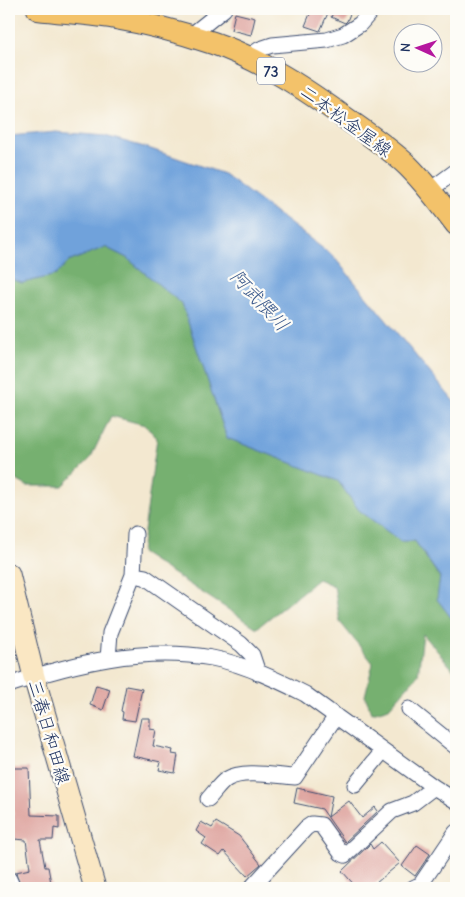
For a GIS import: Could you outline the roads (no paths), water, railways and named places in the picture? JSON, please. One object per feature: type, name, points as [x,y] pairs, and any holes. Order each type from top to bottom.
[{"type":"main road","name":"二本松金屋線","points":[[38,9],[110,17],[189,36],[247,58],[325,103],[376,138],[408,166],[430,190],[456,224]]},
{"type":"main road","name":"三春日和田線","points":[[9,574],[34,677],[95,888]]},
{"type":"street","points":[[189,36],[224,9]]},
{"type":"street","points":[[247,58],[260,49],[272,45],[327,40],[343,34],[360,24],[373,9]]},
{"type":"street","points":[[430,190],[456,171]]},
{"type":"street","points":[[108,659],[110,633],[133,575],[135,534]]},
{"type":"street","points":[[133,575],[145,576],[241,644],[252,655],[258,673]]},
{"type":"street","points":[[9,686],[34,677],[130,655],[155,654],[212,658],[258,673],[305,694],[456,801]]},
{"type":"street","points":[[410,709],[456,747]]},
{"type":"street","points":[[208,799],[225,780],[233,776],[252,774],[295,777],[336,716]]},
{"type":"street","points":[[355,785],[383,750]]},
{"type":"street","points":[[251,888],[306,828],[312,824],[320,824],[341,853],[346,855],[392,811],[413,802],[434,787]]},
{"type":"street","points":[[419,887],[456,832]]},
{"type":"street","points":[[9,879],[13,888]]},
{"type":"water","name":"阿武隈川","points":[[56,132],[105,136],[148,148],[224,174],[333,256],[456,404],[456,624],[437,599],[440,577],[415,541],[400,541],[359,510],[338,481],[227,438],[182,304],[127,258],[105,247],[68,262],[56,275],[22,283],[9,278],[9,136]]}]
